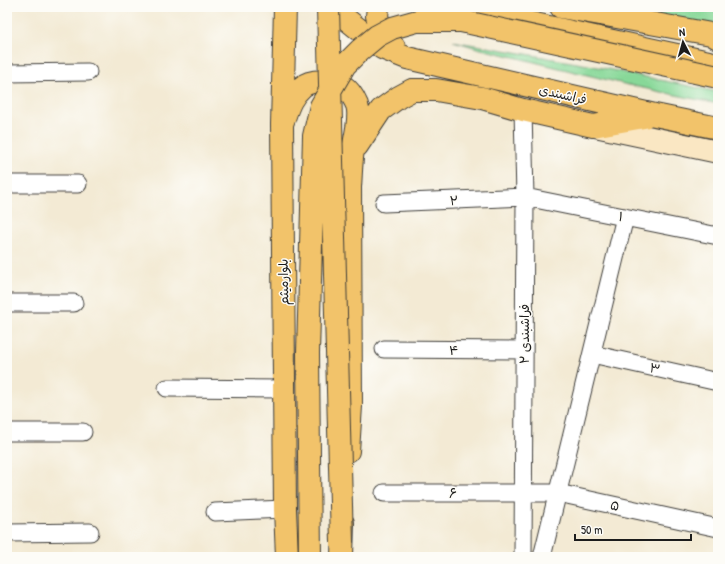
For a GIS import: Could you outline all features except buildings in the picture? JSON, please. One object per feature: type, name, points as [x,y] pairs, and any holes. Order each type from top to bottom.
[{"type":"main road","name":"بلوارمیثم","points":[[285,7],[282,124],[285,509],[287,557]]},
{"type":"main road","points":[[328,7],[342,550]]},
{"type":"main road","name":"فراشبندی","points":[[336,7],[340,14],[382,48],[407,58],[718,128]]},
{"type":"main road","points":[[378,7],[377,16],[383,37],[407,58]]},
{"type":"main road","points":[[457,7],[718,64]]},
{"type":"main road","points":[[561,7],[716,36]]},
{"type":"main road","points":[[310,557],[308,353],[314,136],[321,106],[346,65],[360,50],[377,36],[392,28],[417,21],[460,21],[718,77]]},
{"type":"main road","points":[[282,124],[290,99],[303,85],[315,82],[328,81],[342,85],[351,93],[357,106],[358,118],[350,187],[351,406],[342,550]]},
{"type":"main road","points":[[353,152],[381,110],[399,96],[412,90],[436,90],[482,98],[523,110],[718,152]]},
{"type":"main road","points":[[593,126],[655,115]]},
{"type":"street","points":[[7,73],[88,72]]},
{"type":"street","name":"۲ فراشبندی","points":[[523,110],[525,197],[523,557]]},
{"type":"street","points":[[7,184],[78,184]]},
{"type":"street","name":"۲","points":[[384,203],[525,197]]},
{"type":"street","name":"۱","points":[[525,197],[718,236]]},
{"type":"street","points":[[542,557],[625,217]]},
{"type":"street","points":[[7,303],[74,303]]},
{"type":"street","name":"۴","points":[[384,349],[524,350]]},
{"type":"street","name":"۳","points":[[592,354],[718,382]]},
{"type":"street","points":[[167,388],[284,389]]},
{"type":"street","points":[[7,432],[83,432]]},
{"type":"street","name":"۵","points":[[523,494],[558,492],[718,528]]},
{"type":"street","name":"۶","points":[[384,493],[523,494]]},
{"type":"street","points":[[215,512],[285,509]]},
{"type":"street","points":[[7,533],[90,532]]},
{"type":"green space","points":[[618,7],[718,7],[718,28]]},
{"type":"green space","points":[[453,41],[588,65],[718,92],[718,104],[624,84]]}]
